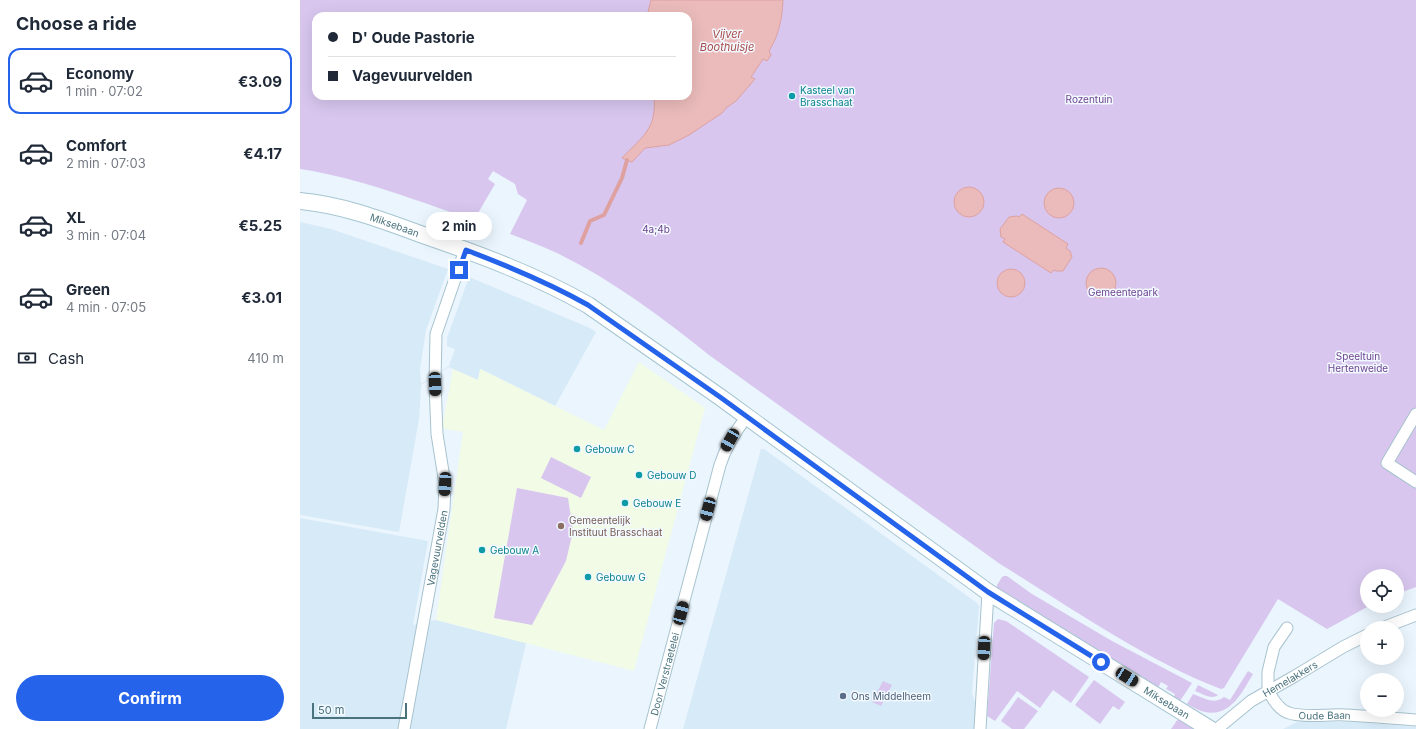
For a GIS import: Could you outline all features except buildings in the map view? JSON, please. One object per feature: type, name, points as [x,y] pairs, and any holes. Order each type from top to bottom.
[{"type":"main road","name":"Miksebaan","points":[[300,201],[346,208],[466,250],[513,268],[588,305],[747,416],[988,592],[1210,729]]},
{"type":"street","name":"Vagevuurvelden","points":[[404,729],[444,509],[445,484],[437,434],[435,384],[436,334],[466,250]]},
{"type":"street","points":[[1416,414],[1387,463],[1416,482]]},
{"type":"street","name":"Door Verstraetelei","points":[[650,729],[720,465],[726,448],[735,432],[747,416]]},
{"type":"street","points":[[980,729],[988,592]]},
{"type":"street","points":[[1399,621],[1416,614]]},
{"type":"street","points":[[1268,691],[1268,672],[1274,647],[1287,628]]},
{"type":"street","name":"Hemelakkers","points":[[1217,729],[1251,701],[1360,638]]},
{"type":"street","name":"Oude Baan","points":[[1268,691],[1274,702],[1288,713],[1416,720]]},
{"type":"shaded area","points":[[300,222],[331,229],[448,269],[426,330],[420,369],[421,384],[449,366],[455,349],[447,346],[447,338],[469,277],[590,328],[596,332],[555,406],[481,369],[478,380],[449,367],[421,385],[419,419],[399,532],[300,515]]},
{"type":"shaded area","name":"Gemeentelijk Instituut Brasschaat","points":[[639,362],[705,408],[634,671],[436,620],[463,432],[442,428],[453,369],[478,380],[480,369],[604,430]]},
{"type":"shaded area","points":[[761,449],[764,449],[977,603],[979,606],[972,693],[983,729],[683,729]]},
{"type":"shaded area","points":[[300,518],[428,541],[413,625],[436,620],[526,643],[506,729],[300,729]]},
{"type":"shaded area","points":[[1297,722],[1358,722],[1416,727],[1416,729],[1283,729]]},
{"type":"green space","name":"Gemeentepark","points":[[300,0],[1416,0],[1416,587],[1404,591],[1404,569],[1360,569],[1360,611],[1327,629],[1278,599],[1224,688],[1221,689],[1163,663],[1081,615],[1000,564],[617,287],[551,250],[510,234],[527,200],[518,194],[515,184],[493,171],[488,179],[495,184],[474,220],[410,198],[344,178],[300,169]]},
{"type":"green space","points":[[551,457],[591,477],[581,498],[541,478]]},
{"type":"green space","points":[[517,488],[568,498],[573,531],[566,561],[532,625],[494,618]]},
{"type":"green space","points":[[1004,576],[1007,576],[1032,594],[1112,641],[1192,683],[1180,701],[1174,697],[1175,694],[1166,689],[1168,686],[1161,682],[1158,688],[997,588],[997,585]]},
{"type":"green space","points":[[998,619],[1006,621],[1089,677],[1071,703],[1053,690],[1040,708],[1017,691],[995,721],[987,716],[994,623]]},
{"type":"green space","points":[[1248,671],[1253,674],[1245,688],[1235,702],[1222,711],[1214,713],[1205,712],[1187,704],[1193,694],[1213,701],[1224,697],[1230,700]]},
{"type":"green space","points":[[1094,680],[1125,702],[1119,710],[1113,706],[1100,724],[1075,705]]},
{"type":"green space","points":[[883,681],[892,685],[881,706],[872,702]]},
{"type":"green space","points":[[1198,685],[1218,695],[1210,697],[1195,691]]},
{"type":"green space","points":[[1018,697],[1038,711],[1024,729],[1012,729],[1001,721]]},
{"type":"green space","points":[[1178,719],[1195,729],[1171,729]]},
{"type":"water","name":"Vijver Boothuisje","points":[[651,0],[783,0],[779,27],[769,51],[771,55],[767,61],[763,59],[751,77],[755,79],[736,101],[722,113],[689,135],[669,145],[645,148],[632,162],[622,158],[642,137],[651,124],[654,100],[692,100],[692,12],[648,12]]},
{"type":"water","points":[[969,187],[980,191],[984,202],[980,213],[969,217],[958,213],[954,202],[958,191]]},
{"type":"water","points":[[1059,188],[1070,192],[1074,203],[1070,214],[1059,218],[1048,214],[1044,203],[1048,192]]},
{"type":"water","points":[[1022,214],[1068,244],[1066,248],[1070,251],[1072,257],[1063,271],[1054,270],[1051,273],[1003,242],[1005,239],[1001,237],[1000,229],[1009,217],[1019,217]]},
{"type":"water","points":[[1101,268],[1112,272],[1116,283],[1112,294],[1101,298],[1090,294],[1086,283],[1090,272]]},
{"type":"water","points":[[1011,269],[1021,273],[1025,283],[1021,293],[1011,297],[1001,293],[997,283],[1001,273]]},
{"type":"waterway","points":[[581,243],[590,221],[604,215],[622,178],[627,160]]},
{"type":"place","name":"Kasteel van Brasschaat","points":[[792,96]]},
{"type":"place","name":"Gebouw C","points":[[577,449]]},
{"type":"place","name":"Gebouw D","points":[[639,475]]},
{"type":"place","name":"Gebouw E","points":[[625,503]]},
{"type":"place","name":"Gemeentelijk Instituut Brasschaat","points":[[561,526]]},
{"type":"place","name":"Gebouw A","points":[[482,550]]},
{"type":"place","name":"Gebouw G","points":[[588,577]]},
{"type":"place","name":"Ons Middelheem","points":[[843,696]]},
{"type":"route","points":[[459,270],[466,250],[538,279],[588,305],[747,416],[988,592],[1101,662]]},
{"type":"park label","name":"Rozentuin","points":[[1089,99]]},
{"type":"park label","name":"4a;4b","points":[[656,229]]},
{"type":"park label","name":"Speeltuin Hertenweide","points":[[1358,362]]}]
